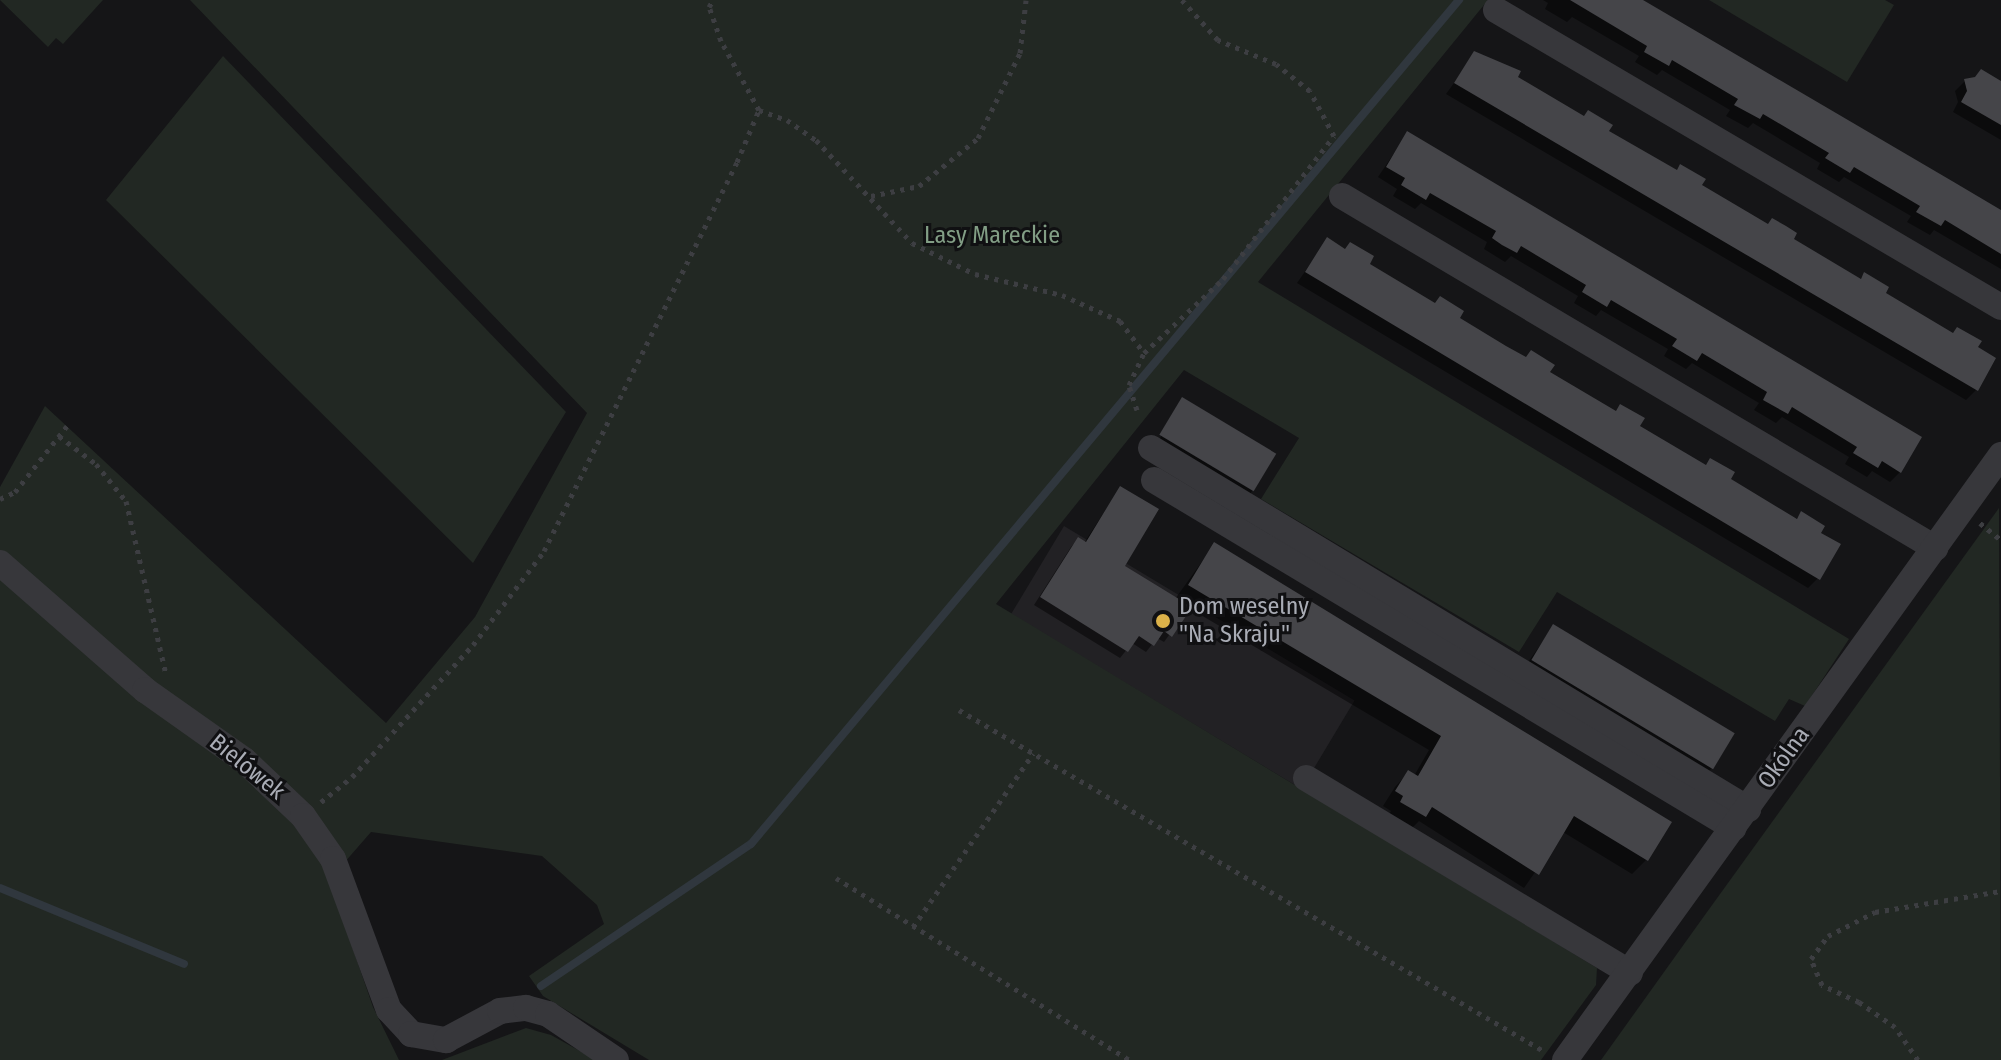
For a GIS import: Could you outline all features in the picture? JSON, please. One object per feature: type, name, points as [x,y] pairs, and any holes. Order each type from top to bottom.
[{"type":"street","points":[[1496,10],[2001,307]]},
{"type":"street","points":[[1342,196],[1935,548]]},
{"type":"street","points":[[1151,448],[1741,818]]},
{"type":"street","name":"Okólna","points":[[1555,1056],[1630,973],[2001,455]]},
{"type":"street","points":[[1154,480],[1741,818]]},
{"type":"street","name":"Bielówek","points":[[0,563],[175,711],[244,760],[303,816],[333,859],[389,1010],[411,1034],[446,1040],[500,1011],[526,1008],[548,1014],[616,1060]]},
{"type":"street","points":[[1306,778],[1630,973]]},
{"type":"path","points":[[713,0],[709,7],[721,41],[759,110],[787,120],[816,140],[912,243],[975,274],[1062,295],[1120,321],[1144,353]]},
{"type":"path","points":[[870,196],[919,186],[978,138],[1020,53],[1026,0]]},
{"type":"path","points":[[1137,410],[1129,385],[1144,353],[1223,279],[1334,136],[1310,91],[1276,64],[1218,40],[1182,0]]},
{"type":"path","points":[[303,816],[352,777],[463,656],[544,551],[759,110]]},
{"type":"path","points":[[0,499],[15,492],[67,426]]},
{"type":"path","points":[[59,436],[96,464],[126,501],[175,711]]},
{"type":"path","points":[[959,710],[1555,1056]]},
{"type":"path","points":[[913,927],[1033,754]]},
{"type":"path","points":[[836,878],[1129,1060]]},
{"type":"path","points":[[1918,1060],[1895,1027],[1822,985],[1811,959],[1828,936],[1875,912],[2001,891]]},
{"type":"shaded area","points":[[1064,526],[1355,701],[1302,789],[1011,614]]},
{"type":"green space","points":[[0,0],[103,0],[63,44],[56,38],[48,47]]},
{"type":"green space","name":"Lasy Mareckie","points":[[190,0],[1488,0],[1258,282],[1849,639],[1805,706],[1789,699],[1775,721],[1557,592],[1519,652],[1261,499],[1299,438],[1184,370],[996,604],[1597,968],[1596,985],[1541,1060],[649,1060],[543,996],[529,976],[604,924],[597,905],[542,856],[371,832],[344,863],[169,696],[0,552],[0,487],[45,406],[386,723],[475,617],[587,413]]},
{"type":"green space","points":[[1709,0],[1885,0],[1894,5],[1847,82]]},
{"type":"green space","points":[[223,56],[566,412],[473,563],[106,200]]},
{"type":"green space","points":[[1999,508],[2001,1060],[1601,1060],[1702,919]]},
{"type":"green space","points":[[0,574],[277,802],[325,868],[373,1007],[399,1060],[0,1060]]},
{"type":"green space","points":[[526,1028],[551,1035],[596,1060],[442,1060]]},
{"type":"building","points":[[1570,0],[1643,0],[1952,181],[2001,210],[2001,254],[1945,220],[1941,226],[1916,212],[1920,206],[1854,167],[1850,173],[1825,158],[1829,153],[1763,114],[1760,119],[1734,105],[1738,99],[1672,60],[1669,66],[1644,52],[1647,46]]},
{"type":"building","points":[[1474,51],[1521,71],[1518,77],[1584,116],[1588,110],[1613,125],[1609,131],[1677,170],[1680,164],[1706,179],[1702,185],[1768,224],[1772,218],[1786,226],[1797,233],[1794,239],[1861,279],[1864,272],[1889,287],[1886,293],[1953,333],[1957,327],[1982,341],[1978,347],[1996,358],[1978,391],[1454,83]]},
{"type":"building","points":[[1981,69],[2001,81],[2001,125],[1961,102],[1967,91],[1964,79],[1975,77]]},
{"type":"building","points":[[1407,131],[1922,437],[1901,473],[1882,461],[1878,468],[1853,453],[1857,447],[1792,407],[1788,414],[1763,400],[1767,392],[1702,353],[1697,361],[1672,346],[1677,339],[1611,300],[1607,307],[1582,292],[1586,285],[1521,246],[1517,253],[1502,245],[1492,238],[1496,231],[1430,193],[1426,200],[1401,185],[1405,178],[1386,167]]},
{"type":"building","points":[[1327,237],[1345,249],[1350,242],[1374,256],[1370,264],[1435,303],[1440,296],[1464,311],[1460,318],[1506,346],[1526,357],[1531,350],[1555,365],[1550,372],[1616,411],[1620,404],[1645,418],[1640,426],[1706,465],[1710,458],[1735,472],[1731,479],[1797,519],[1801,511],[1825,526],[1821,533],[1841,544],[1820,580],[1305,272]]},
{"type":"building","points":[[1182,397],[1276,454],[1254,491],[1159,435]]},
{"type":"building","points":[[1120,486],[1159,509],[1125,566],[1192,607],[1172,637],[1164,631],[1154,646],[1139,636],[1128,652],[1040,597],[1078,537],[1086,542]]},
{"type":"building","points":[[1214,542],[1672,822],[1648,861],[1574,816],[1539,875],[1432,807],[1426,817],[1400,802],[1403,796],[1395,791],[1408,770],[1418,776],[1441,736],[1188,585]]},
{"type":"building","points":[[1553,624],[1735,733],[1713,769],[1531,660]]},
{"type":"waterway","points":[[541,986],[751,844],[1459,0]]},
{"type":"waterway","points":[[0,888],[184,964]]},
{"type":"place","name":"Dom weselny \"Na Skraju\"","points":[[1163,621]]}]
